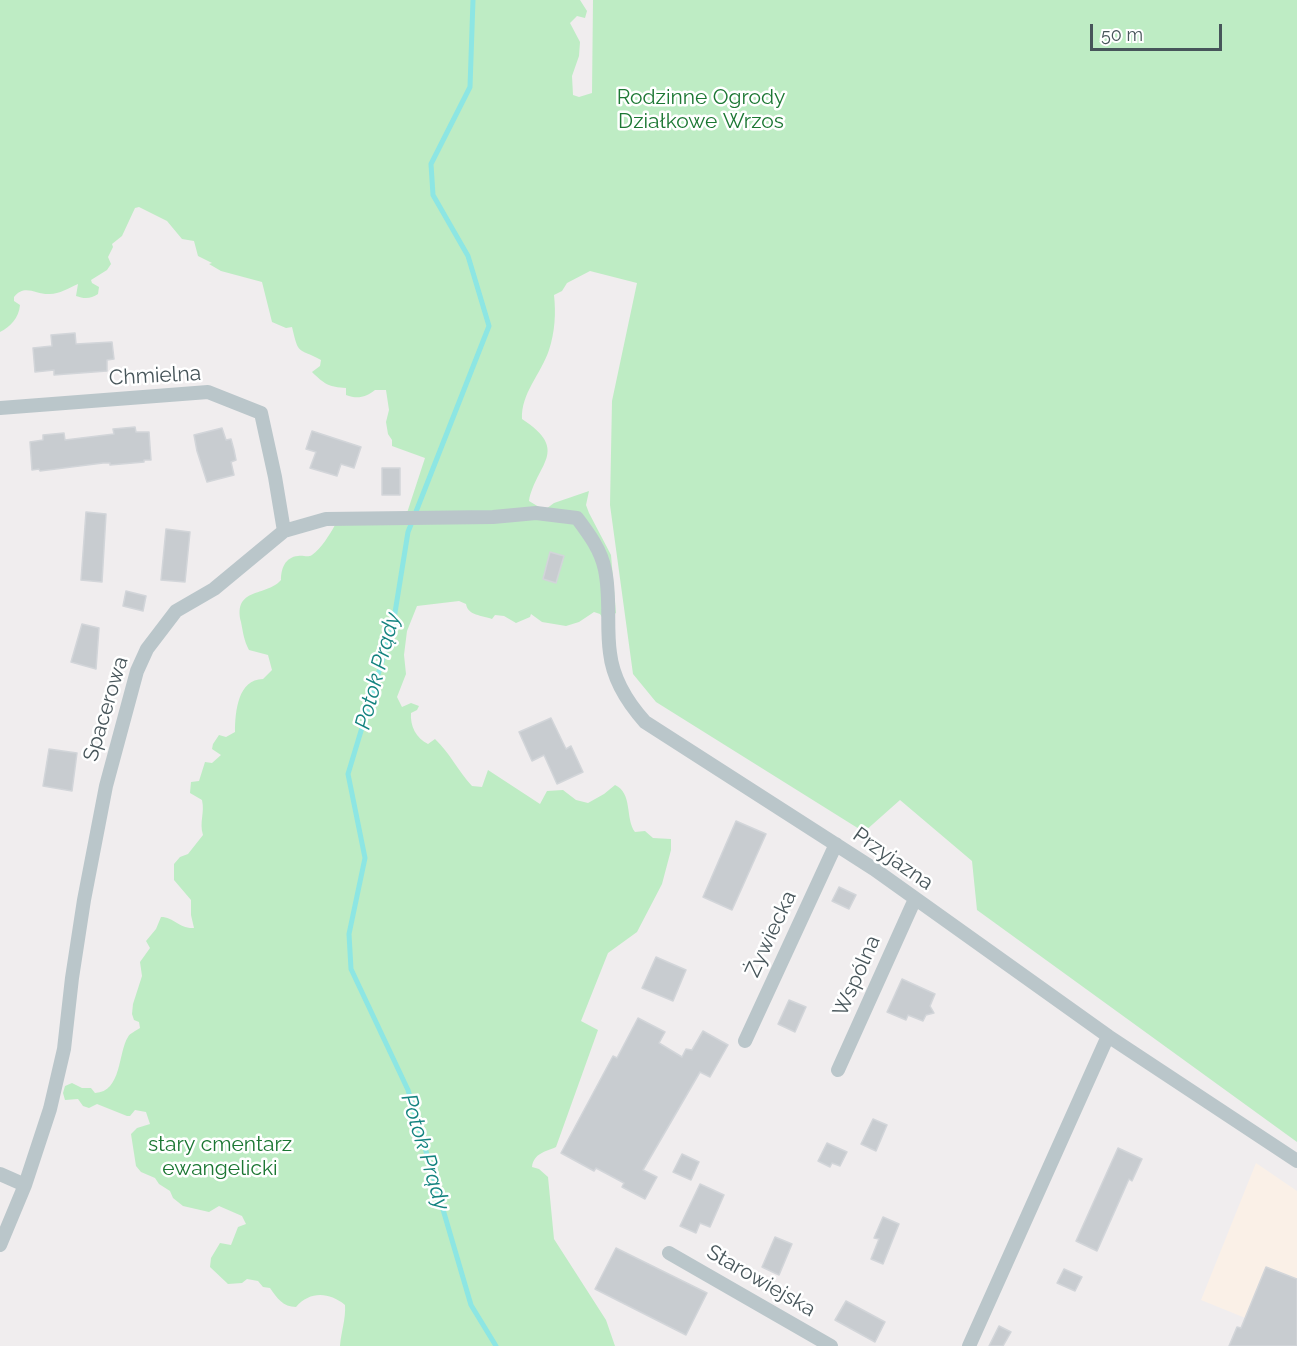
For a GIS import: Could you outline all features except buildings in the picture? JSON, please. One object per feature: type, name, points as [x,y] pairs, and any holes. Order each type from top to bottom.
[{"type":"street","name":"Chmielna","points":[[0,408],[208,392],[231,400],[261,413],[284,531]]},
{"type":"street","name":"Spacerowa","points":[[0,1245],[25,1185],[50,1109],[64,1048],[79,933],[106,786],[137,671],[147,649],[176,611],[214,589],[284,531],[326,519],[493,517],[536,513],[577,518]]},
{"type":"street","name":"Przyjazna","points":[[577,518],[594,540],[605,568],[609,600],[610,654],[618,682],[629,704],[645,722],[836,844],[1108,1036],[1297,1161]]},
{"type":"street","name":"Żywiecka","points":[[746,1041],[836,844]]},
{"type":"street","name":"Wspólna","points":[[838,1070],[915,899]]},
{"type":"street","points":[[969,1346],[1108,1036]]},
{"type":"street","points":[[0,1174],[25,1185]]},
{"type":"street","name":"Starowiejska","points":[[669,1253],[831,1346]]},
{"type":"shaded area","points":[[1256,1163],[1297,1191],[1297,1339],[1201,1300]]},
{"type":"green space","points":[[0,0],[580,0],[587,11],[585,18],[577,16],[570,23],[580,42],[579,56],[572,76],[573,95],[579,97],[592,93],[593,0],[1297,0],[1297,1142],[977,910],[972,861],[900,800],[864,832],[656,702],[633,674],[610,505],[612,401],[637,283],[590,271],[567,283],[562,291],[554,295],[555,309],[551,343],[546,359],[525,401],[522,419],[537,430],[545,440],[548,449],[529,501],[546,509],[554,503],[589,491],[586,505],[611,555],[616,613],[604,620],[600,614],[594,612],[579,622],[566,626],[542,622],[531,614],[530,617],[516,623],[504,616],[495,615],[492,619],[472,613],[466,604],[459,601],[417,606],[407,631],[404,655],[406,674],[397,697],[402,707],[411,703],[419,706],[411,713],[417,735],[428,744],[435,739],[472,786],[482,787],[488,770],[540,804],[547,791],[563,790],[576,800],[588,803],[615,785],[621,789],[627,800],[630,820],[635,832],[645,831],[653,838],[671,839],[671,850],[662,884],[637,932],[608,953],[581,1021],[598,1030],[556,1147],[538,1156],[532,1167],[539,1169],[548,1177],[554,1239],[606,1320],[615,1346],[340,1346],[345,1305],[339,1301],[320,1295],[307,1298],[296,1307],[291,1307],[281,1301],[270,1288],[263,1287],[258,1281],[247,1279],[242,1283],[228,1284],[210,1267],[211,1258],[220,1243],[231,1245],[238,1227],[246,1224],[242,1216],[219,1206],[209,1212],[183,1206],[155,1178],[141,1172],[136,1166],[131,1134],[137,1128],[150,1124],[146,1112],[135,1110],[127,1116],[97,1104],[89,1108],[83,1106],[78,1099],[65,1100],[63,1093],[65,1086],[72,1083],[82,1088],[91,1088],[95,1093],[104,1091],[115,1079],[128,1037],[140,1028],[139,1022],[134,1020],[132,1014],[142,976],[140,962],[150,948],[146,941],[156,929],[161,917],[184,927],[194,928],[191,900],[174,880],[174,864],[180,857],[188,854],[203,835],[202,800],[190,793],[191,782],[199,781],[205,762],[212,763],[221,755],[212,749],[219,735],[226,737],[235,732],[237,706],[243,690],[255,680],[263,679],[272,670],[268,655],[249,650],[247,647],[241,622],[242,603],[252,594],[267,589],[281,580],[287,561],[298,556],[312,555],[335,525],[407,513],[425,458],[392,446],[386,422],[389,410],[386,390],[375,390],[368,395],[354,397],[346,395],[346,388],[331,386],[324,382],[312,372],[320,366],[321,360],[300,350],[292,327],[286,328],[272,322],[262,282],[221,271],[209,264],[212,263],[198,256],[194,241],[182,239],[167,221],[139,207],[135,208],[122,236],[112,244],[113,247],[108,257],[111,264],[107,270],[91,280],[99,287],[98,294],[87,298],[76,296],[78,284],[53,294],[22,291],[14,297],[14,301],[20,305],[16,318],[0,332]]},
{"type":"waterway","name":"Potok Prądy","points":[[473,0],[470,87],[431,164],[433,195],[468,256],[489,326],[408,532],[393,625],[348,774],[365,858],[349,934],[351,969],[408,1090],[471,1305],[496,1346]]},
{"type":"park label","name":"Rodzinne Ogrody Działkowe Wrzos","points":[[701,110]]},
{"type":"park label","name":"stary cmentarz ewangelicki","points":[[220,1157]]}]
